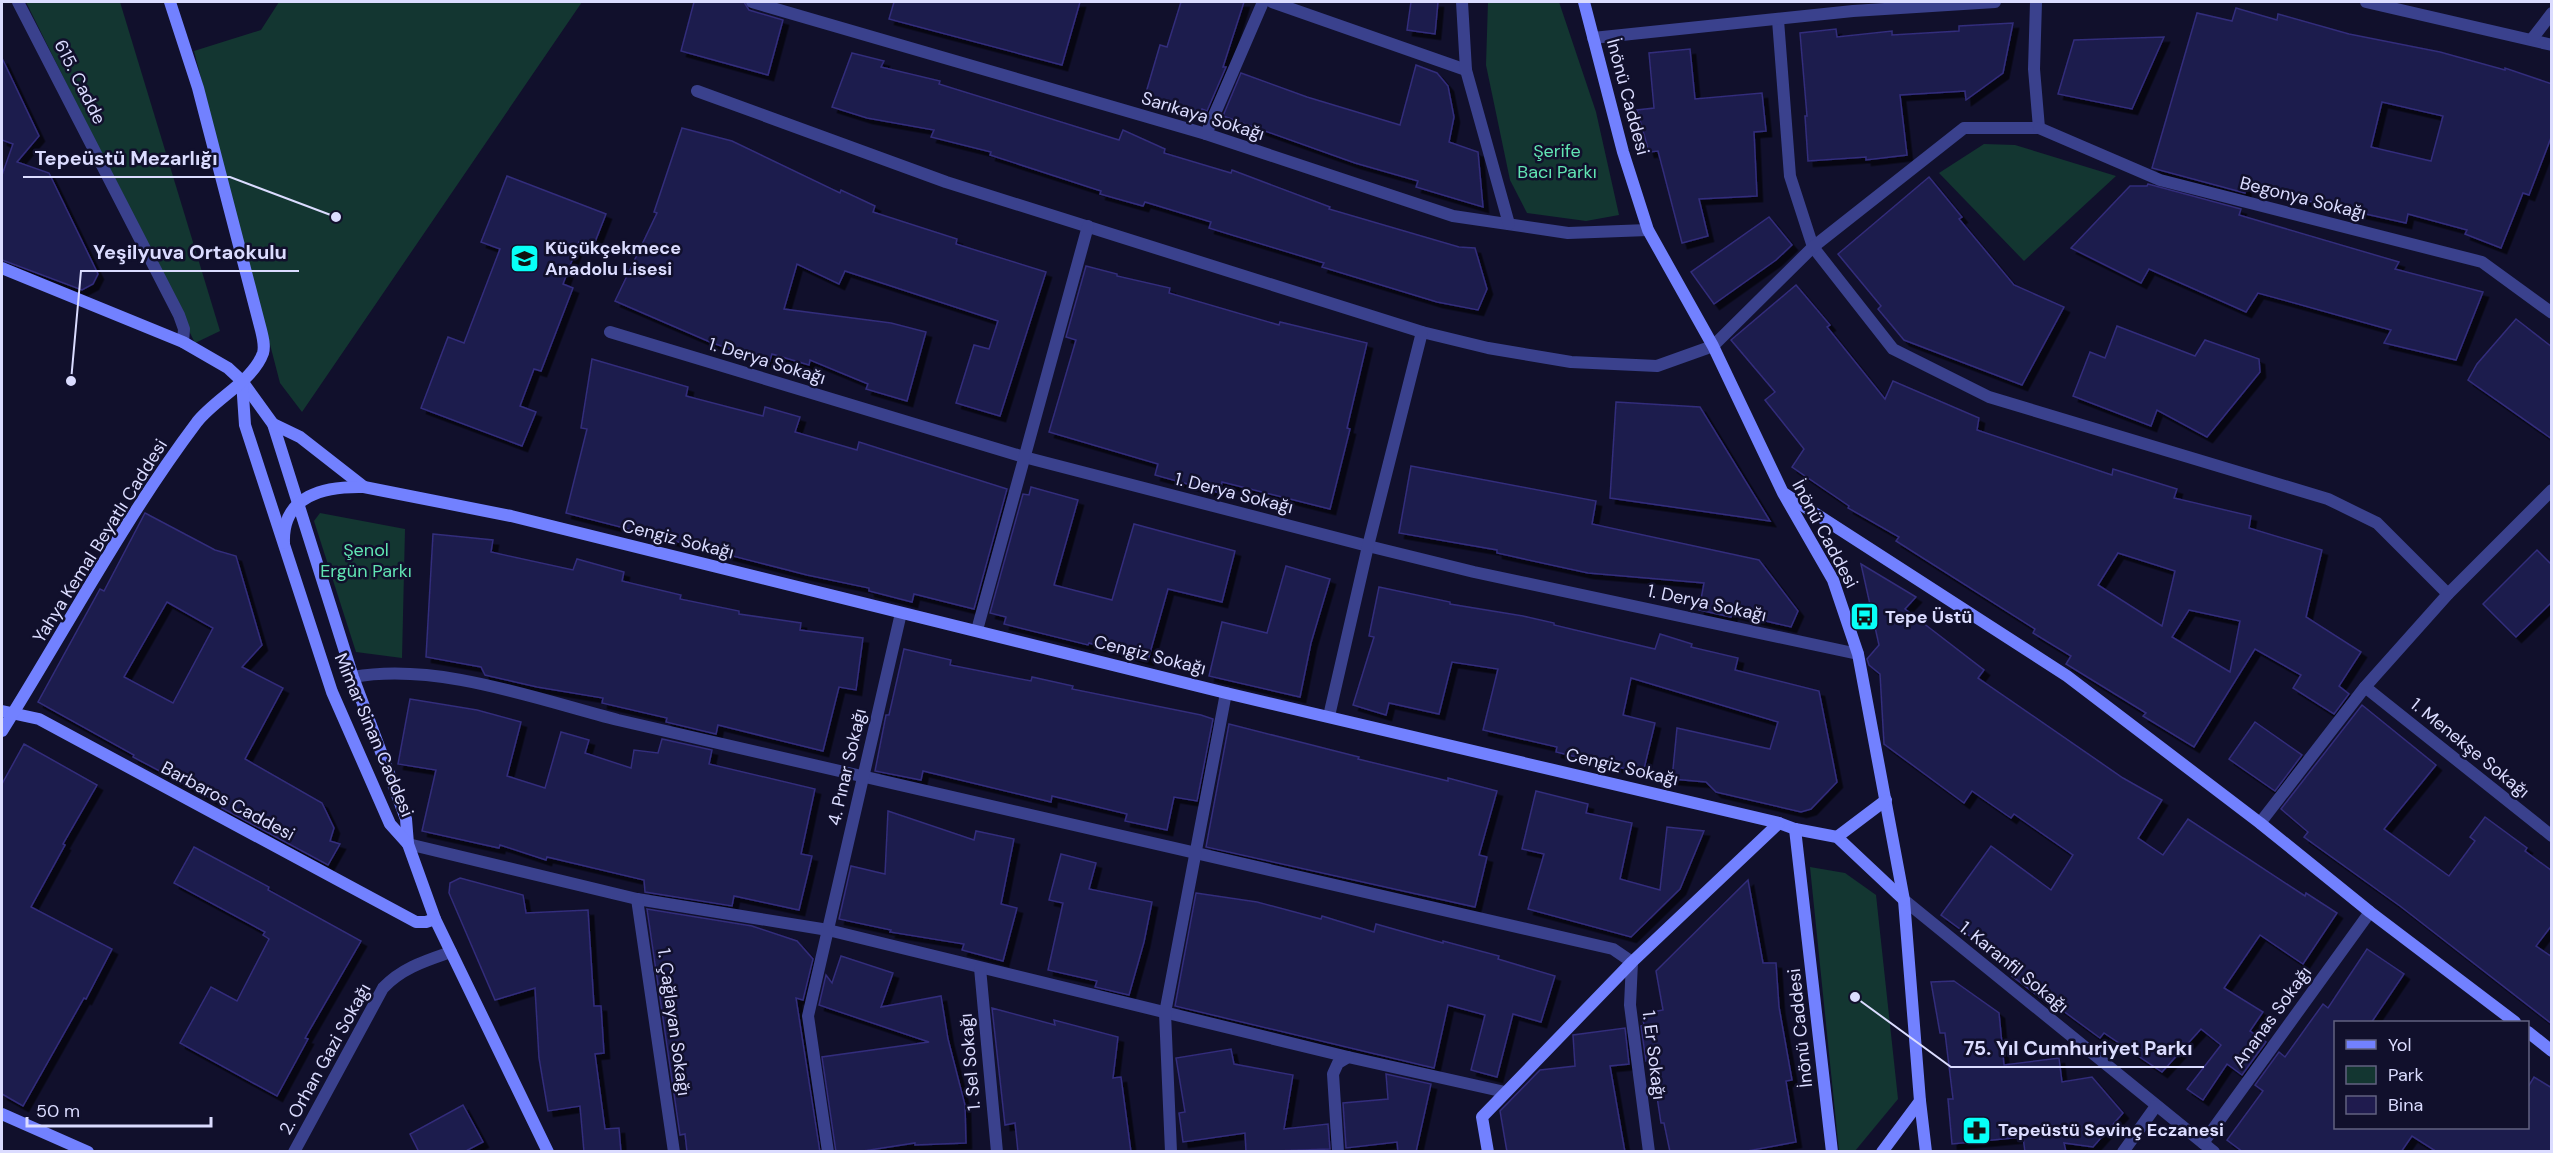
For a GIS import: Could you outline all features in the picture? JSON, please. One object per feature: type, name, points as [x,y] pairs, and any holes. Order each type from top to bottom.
[{"type":"street","name":"615. Cadde","points":[[18,2],[180,315],[184,329],[183,342]]},
{"type":"street","name":"Yahya Kemal Beyatlı Caddesi","points":[[2,731],[7,712],[141,504],[198,422],[212,405],[242,381],[255,367],[263,352],[264,343],[198,88],[170,2]]},
{"type":"street","name":"Sarıkaya Sokağı","points":[[752,2],[1206,134],[1453,216],[1568,233],[1648,230]]},
{"type":"street","points":[[1206,134],[1263,2]]},
{"type":"street","points":[[1272,2],[1466,70]]},
{"type":"street","points":[[1462,2],[1466,70],[1509,224]]},
{"type":"street","name":"İnönü Caddesi","points":[[1584,2],[1623,152],[1648,230],[1713,346],[1783,493],[1833,580],[1858,654],[1904,900],[1926,1152]]},
{"type":"street","points":[[1593,38],[1778,21],[1855,6],[1995,2]]},
{"type":"street","points":[[697,91],[946,182],[1422,332],[1488,348],[1571,362],[1657,366],[1713,346],[1813,248],[1964,128],[2038,128],[2034,69],[2036,2]]},
{"type":"street","points":[[2369,2],[2552,45]]},
{"type":"street","points":[[2532,39],[2552,13]]},
{"type":"street","points":[[1778,21],[1790,176],[1813,248],[1893,349],[1989,397],[2328,499],[2377,523],[2448,594]]},
{"type":"street","name":"Begonya Sokağı","points":[[2038,128],[2160,180],[2482,262],[2552,313]]},
{"type":"street","points":[[977,630],[1088,226]]},
{"type":"street","points":[[2,267],[183,342],[228,368],[242,381],[273,424],[353,677],[406,819],[408,844],[637,898],[828,930],[1348,1057],[1505,1092]]},
{"type":"street","points":[[1329,716],[1368,546],[1422,332]]},
{"type":"street","name":"1. Derya Sokağı","points":[[610,333],[1024,457],[1368,546],[1485,574],[1858,654]]},
{"type":"street","name":"Mimar Sinan Caddesi","points":[[242,381],[245,425],[332,692],[390,824],[408,844],[435,919],[548,1152]]},
{"type":"street","name":"Cengiz Sokağı","points":[[273,424],[300,437],[364,487]]},
{"type":"street","name":"Cengiz Sokağı","points":[[298,503],[303,498],[316,493],[345,486],[364,487],[512,516],[1226,693],[1779,823],[1796,829],[1838,837]]},
{"type":"street","points":[[2260,823],[2365,687],[2448,594],[2552,489]]},
{"type":"street","points":[[1783,493],[2067,676],[2260,823],[2370,912],[2512,1021]]},
{"type":"street","points":[[284,543],[283,529],[298,503]]},
{"type":"street","name":"4. Pınar Sokağı","points":[[828,1152],[808,1016],[901,613]]},
{"type":"street","points":[[353,677],[380,673],[415,673],[473,683],[618,720],[1613,949],[1632,962]]},
{"type":"street","name":"1. Menekşe Sokağı","points":[[2365,687],[2552,836]]},
{"type":"street","points":[[1171,1152],[1165,1012],[1226,693]]},
{"type":"street","name":"Barbaros Caddesi","points":[[7,712],[39,719],[416,922],[435,919]]},
{"type":"street","points":[[1886,800],[1838,837],[1904,900]]},
{"type":"street","points":[[1488,1152],[1482,1116],[1632,962],[1779,823]]},
{"type":"street","name":"İnönü Caddesi","points":[[1796,829],[1832,1152]]},
{"type":"street","name":"1. Çağlayan Sokağı","points":[[637,898],[674,1152]]},
{"type":"street","name":"1. Karanfil Sokağı","points":[[1904,900],[2214,1152]]},
{"type":"street","name":"Ananas Sokağı","points":[[2203,1143],[2370,912]]},
{"type":"street","name":"2. Orhan Gazi Sokağı","points":[[294,1152],[383,988],[395,976],[410,967],[451,952]]},
{"type":"street","name":"1. Er Sokağı","points":[[1632,962],[1630,1005],[1648,1152]]},
{"type":"street","name":"1. Sel Sokağı","points":[[980,968],[997,1152]]},
{"type":"street","points":[[2529,1033],[2552,1051]]},
{"type":"street","points":[[1338,1152],[1333,1074],[1338,1063],[1348,1057]]},
{"type":"street","points":[[1882,1152],[1920,1101]]},
{"type":"street","points":[[2123,1152],[2156,1106]]},
{"type":"street","points":[[2,1114],[88,1152]]},
{"type":"green space","points":[[26,2],[120,2],[220,331],[195,343]]},
{"type":"green space","points":[[279,2],[582,2],[302,412],[280,383],[194,51],[261,30]]},
{"type":"green space","name":"Şerife Bacı Parkı","points":[[1488,2],[1559,2],[1596,112],[1619,215],[1586,221],[1527,213],[1510,180],[1486,65]]},
{"type":"green space","points":[[1984,144],[2015,145],[2116,176],[2024,261],[1939,173]]},
{"type":"green space","name":"Şenol Ergün Parkı","points":[[320,513],[405,529],[402,658],[356,652],[314,521]]},
{"type":"green space","points":[[1810,867],[1845,873],[1876,895],[1898,1099],[1855,1151],[1839,1151]]},
{"type":"building","points":[[694,2],[744,2],[749,10],[783,20],[768,75],[681,51]]},
{"type":"building","points":[[894,2],[1080,2],[1062,65],[889,19]]},
{"type":"building","points":[[1181,2],[1244,2],[1223,67],[1226,67],[1207,111],[1202,109],[1201,113],[1145,96],[1160,45],[1167,47]]},
{"type":"building","points":[[1411,2],[1438,2],[1435,34],[1407,30]]},
{"type":"building","points":[[2236,8],[2277,20],[2278,14],[2349,34],[2440,52],[2505,70],[2505,68],[2552,84],[2552,135],[2529,195],[2523,193],[2501,248],[2465,234],[2467,230],[2408,214],[2406,223],[2246,187],[2245,193],[2152,168],[2197,13],[2232,21]],"holes":[[[2382,102],[2443,116],[2431,161],[2371,147]]]},
{"type":"building","points":[[2013,23],[2003,73],[1966,100],[1965,91],[1900,95],[1907,155],[1866,160],[1866,157],[1808,161],[1805,116],[1807,116],[1800,33],[1836,29],[1837,37],[1892,31],[1892,35],[1959,31],[1959,26]]},
{"type":"building","points":[[2164,37],[2132,109],[2058,94],[2074,40]]},
{"type":"building","points":[[1690,49],[1695,99],[1762,93],[1766,131],[1754,132],[1757,196],[1699,199],[1708,236],[1682,243],[1658,151],[1649,152],[1637,110],[1654,108],[1649,53]]},
{"type":"building","points":[[852,53],[884,61],[881,67],[940,81],[939,84],[1119,140],[1123,130],[1165,149],[1164,153],[1231,173],[1232,170],[1330,207],[1329,209],[1459,247],[1475,248],[1487,289],[1478,310],[1437,302],[1322,267],[1324,263],[1209,228],[1211,222],[1145,202],[1143,206],[1100,194],[1101,191],[990,155],[991,152],[931,137],[934,130],[867,118],[832,107]]},
{"type":"building","points":[[2,58],[39,136],[17,162],[49,173],[98,274],[93,284],[82,290],[2,260],[2,175],[13,144],[2,140]]},
{"type":"building","points":[[1416,65],[1437,73],[1448,86],[1454,117],[1449,142],[1478,152],[1483,207],[1416,187],[1418,181],[1355,163],[1223,116],[1241,73],[1307,97],[1400,125]]},
{"type":"building","points":[[682,128],[732,141],[840,193],[841,190],[875,206],[873,212],[957,239],[956,244],[1046,272],[1000,416],[956,403],[974,345],[989,349],[998,321],[845,271],[839,284],[797,264],[784,309],[891,323],[926,332],[907,401],[866,389],[868,384],[810,360],[809,365],[772,354],[769,363],[710,342],[615,301],[657,213],[654,212]]},
{"type":"building","points":[[507,176],[606,214],[593,247],[579,242],[563,284],[573,288],[541,371],[534,369],[520,406],[536,412],[522,446],[421,408],[448,337],[464,343],[500,249],[481,242]]},
{"type":"building","points":[[1929,177],[1962,217],[1959,219],[2014,285],[2064,307],[2022,385],[1904,340],[1878,309],[1881,306],[1838,254]]},
{"type":"building","points":[[2148,184],[2241,209],[2239,215],[2399,262],[2395,269],[2483,292],[2456,360],[2384,343],[2391,330],[2258,293],[2246,312],[2149,269],[2141,283],[2071,248],[2130,186],[2147,186]]},
{"type":"building","points":[[1769,217],[1792,245],[1776,260],[1714,304],[1691,272]]},
{"type":"building","points":[[1086,266],[1117,274],[1117,276],[1170,288],[1169,293],[1279,325],[1280,322],[1367,343],[1347,428],[1350,429],[1330,509],[1222,482],[1220,493],[1155,475],[1158,464],[1049,432],[1076,340],[1066,337]]},
{"type":"building","points":[[1796,285],[1830,325],[1827,327],[1885,399],[1893,381],[1979,418],[1977,430],[2112,475],[2113,469],[2177,489],[2174,498],[2251,516],[2249,528],[2322,550],[2306,617],[2361,652],[2339,686],[2349,694],[2334,714],[2293,688],[2301,675],[2255,649],[2194,747],[2143,716],[2146,713],[2066,664],[2071,656],[2033,633],[2035,629],[1896,541],[1899,537],[1848,508],[1849,506],[1792,467],[1804,449],[1765,400],[1775,392],[1731,340]],"holes":[[[2118,553],[2175,571],[2162,626],[2098,585]],[[2189,610],[2240,621],[2230,672],[2172,637]]]},
{"type":"building","points":[[2516,319],[2552,347],[2552,439],[2468,380],[2477,364]]},
{"type":"building","points":[[2117,326],[2195,356],[2205,340],[2259,359],[2260,372],[2207,437],[2157,410],[2151,426],[2073,396],[2090,352],[2105,358]]},
{"type":"building","points":[[592,359],[688,387],[686,396],[763,416],[765,407],[800,417],[795,432],[857,450],[859,442],[1007,489],[974,609],[914,594],[912,602],[869,591],[869,588],[807,575],[566,513],[587,429],[581,428]]},
{"type":"building","points":[[1616,402],[1700,407],[1770,521],[1610,498]]},
{"type":"building","points":[[1411,466],[1596,501],[1592,524],[1759,560],[1798,611],[1791,627],[1732,613],[1731,617],[1699,610],[1704,583],[1588,573],[1497,553],[1497,550],[1399,533]]},
{"type":"building","points":[[1031,487],[1078,500],[1054,585],[1112,600],[1134,524],[1235,551],[1222,602],[1168,589],[1148,660],[1089,643],[1088,645],[1004,624],[1006,617],[990,613],[1023,494],[1029,495]]},
{"type":"building","points":[[145,513],[215,550],[236,556],[262,645],[242,667],[283,688],[245,759],[322,803],[334,828],[330,841],[340,844],[328,865],[222,808],[224,805],[133,757],[134,755],[38,702],[100,589],[104,591]],"holes":[[[167,602],[213,628],[173,703],[124,677]]]},
{"type":"building","points":[[433,534],[493,540],[491,552],[573,570],[577,559],[624,572],[622,581],[681,595],[680,599],[739,611],[739,614],[801,623],[800,630],[863,638],[856,690],[839,687],[823,751],[718,725],[716,734],[666,722],[667,718],[602,703],[603,698],[537,687],[485,675],[481,667],[426,657]]},
{"type":"building","points":[[2537,550],[2552,565],[2552,602],[2516,637],[2483,604]]},
{"type":"building","points":[[1861,564],[1916,597],[1905,609],[1984,670],[1978,678],[2123,778],[2162,800],[2138,838],[2163,855],[2188,819],[2305,896],[2306,893],[2337,913],[2303,964],[2260,935],[2224,988],[2263,1012],[2250,1031],[2266,1042],[2242,1075],[2227,1064],[2203,1100],[2187,1089],[2221,1045],[2201,1029],[2162,1072],[2104,1033],[2100,1038],[2051,1002],[2052,1007],[2012,976],[2016,970],[1941,915],[1991,846],[2051,890],[2073,855],[2014,814],[2011,818],[1972,791],[1964,803],[1884,744],[1880,674],[1869,665],[1867,659],[1879,645]]},
{"type":"building","points":[[1286,566],[1330,579],[1311,643],[1300,697],[1209,676],[1222,622],[1267,633]]},
{"type":"building","points":[[1379,587],[1450,602],[1450,604],[1523,616],[1655,649],[1660,634],[1692,644],[1691,647],[1738,658],[1735,670],[1819,691],[1837,782],[1811,809],[1801,812],[1716,792],[1706,782],[1672,779],[1677,728],[1770,749],[1778,722],[1631,678],[1623,715],[1655,723],[1643,773],[1556,752],[1557,747],[1483,730],[1498,669],[1452,662],[1439,714],[1389,703],[1386,715],[1353,705],[1374,637],[1369,636]]},
{"type":"building","points":[[904,649],[951,660],[950,665],[1031,681],[1032,677],[1073,686],[1072,689],[1213,719],[1197,801],[1174,797],[1167,830],[1125,821],[1127,814],[1052,796],[1051,802],[923,771],[921,780],[875,771],[886,715],[889,715]]},
{"type":"building","points":[[410,699],[477,710],[521,722],[507,776],[545,788],[561,732],[589,740],[585,753],[631,768],[634,750],[658,753],[662,739],[712,750],[709,764],[815,789],[801,854],[812,856],[799,910],[734,896],[732,906],[645,892],[644,880],[547,857],[546,860],[500,845],[499,848],[422,831],[436,770],[398,764]]},
{"type":"building","points":[[2362,705],[2436,765],[2384,829],[2449,876],[2475,841],[2470,837],[2485,817],[2527,848],[2525,851],[2552,871],[2552,925],[2536,946],[2552,957],[2552,1024],[2400,906],[2304,837],[2308,832],[2281,809]]},
{"type":"building","points":[[2255,722],[2302,755],[2275,791],[2229,759]]},
{"type":"building","points":[[1229,724],[1359,757],[1358,759],[1497,791],[1479,855],[1487,857],[1475,907],[1206,847]]},
{"type":"building","points":[[24,744],[97,785],[63,844],[65,845],[31,907],[112,949],[86,999],[84,998],[23,1106],[2,1094],[2,784]]},
{"type":"building","points":[[1536,791],[1588,804],[1586,813],[1632,823],[1620,879],[1660,890],[1667,827],[1704,831],[1680,889],[1631,937],[1528,909],[1544,854],[1522,849]]},
{"type":"building","points":[[888,811],[974,840],[976,831],[1014,839],[1001,904],[1017,908],[1003,961],[962,950],[964,944],[890,932],[891,930],[839,919],[851,866],[885,874]]},
{"type":"building","points":[[194,847],[269,887],[268,890],[361,941],[305,1038],[308,1039],[277,1096],[180,1043],[211,987],[237,1001],[269,939],[263,935],[265,932],[174,883]]},
{"type":"building","points":[[1061,854],[1096,863],[1089,889],[1152,902],[1144,942],[1129,995],[1095,987],[1097,981],[1048,970],[1063,903],[1049,900]]},
{"type":"building","points":[[460,878],[523,895],[526,913],[588,910],[594,1006],[601,1006],[604,1053],[595,1054],[605,1129],[619,1128],[621,1152],[584,1152],[580,1106],[548,1111],[539,1058],[535,988],[495,1000],[449,893],[450,883]]},
{"type":"building","points":[[1748,880],[1763,963],[1776,963],[1779,1007],[1792,1080],[1786,1081],[1796,1142],[1742,1152],[1670,1152],[1664,1123],[1661,1123],[1652,1064],[1646,1061],[1641,1026],[1644,1025],[1642,1014],[1663,1010],[1656,971]]},
{"type":"building","points":[[1196,893],[1257,902],[1321,919],[1322,916],[1374,932],[1376,924],[1499,956],[1498,959],[1555,976],[1541,1022],[1513,1014],[1497,1077],[1471,1070],[1485,1015],[1448,1005],[1434,1068],[1175,1006]]},
{"type":"building","points":[[647,909],[752,926],[797,941],[813,959],[803,1000],[796,998],[820,1152],[687,1152],[685,1134],[680,1135]]},
{"type":"building","points":[[2367,949],[2404,974],[2372,1021],[2334,1021],[2334,1129],[2529,1129],[2529,1085],[2534,1077],[2552,1088],[2552,1152],[2437,1152],[2412,1136],[2401,1152],[2243,1152],[2227,1140],[2263,1091],[2255,1085],[2279,1052],[2285,1057],[2323,1004],[2328,1008]]},
{"type":"building","points":[[841,956],[893,973],[881,1007],[941,996],[948,1039],[965,1105],[966,1143],[915,1145],[915,1143],[857,1152],[836,1152],[822,1057],[929,1042],[819,1005],[826,975],[832,983]]},
{"type":"building","points":[[1954,981],[1999,1013],[2004,1065],[2059,1058],[2062,1082],[2092,1077],[2123,1113],[2093,1147],[2064,1143],[2066,1152],[2025,1152],[2023,1137],[1952,1144],[1948,1099],[1953,1099],[1945,1033],[1940,1033],[1931,982]]},
{"type":"building","points":[[992,1008],[1055,1025],[1054,1020],[1118,1037],[1113,1078],[1121,1077],[1131,1152],[1018,1152],[1015,1123],[1005,1125]]},
{"type":"building","points":[[1625,1028],[1629,1064],[1610,1066],[1625,1152],[1507,1152],[1500,1111],[1540,1070],[1575,1066],[1573,1035]]},
{"type":"building","points":[[1231,1049],[1234,1064],[1293,1075],[1284,1129],[1328,1124],[1330,1149],[1246,1152],[1245,1133],[1183,1142],[1179,1113],[1185,1112],[1176,1058]]},
{"type":"building","points":[[1386,1074],[1431,1084],[1416,1152],[1398,1152],[1397,1142],[1346,1148],[1343,1103],[1388,1099]]},
{"type":"building","points":[[463,1105],[483,1142],[464,1152],[419,1152],[410,1134]]},
{"type":"place","name":"Tepeüstü Mezarlığı","points":[[336,217]]},
{"type":"place","name":"Küçükçekmece Anadolu Lisesi","points":[[524,258]]},
{"type":"place","name":"Yeşilyuva Ortaokulu","points":[[71,381]]},
{"type":"place","name":"Tepe Üstü","points":[[1864,617]]},
{"type":"place","name":"75. Yıl Cumhuriyet Parkı","points":[[1855,997]]},
{"type":"place","name":"Tepeüstü Sevinç Eczanesi","points":[[1977,1130]]}]
